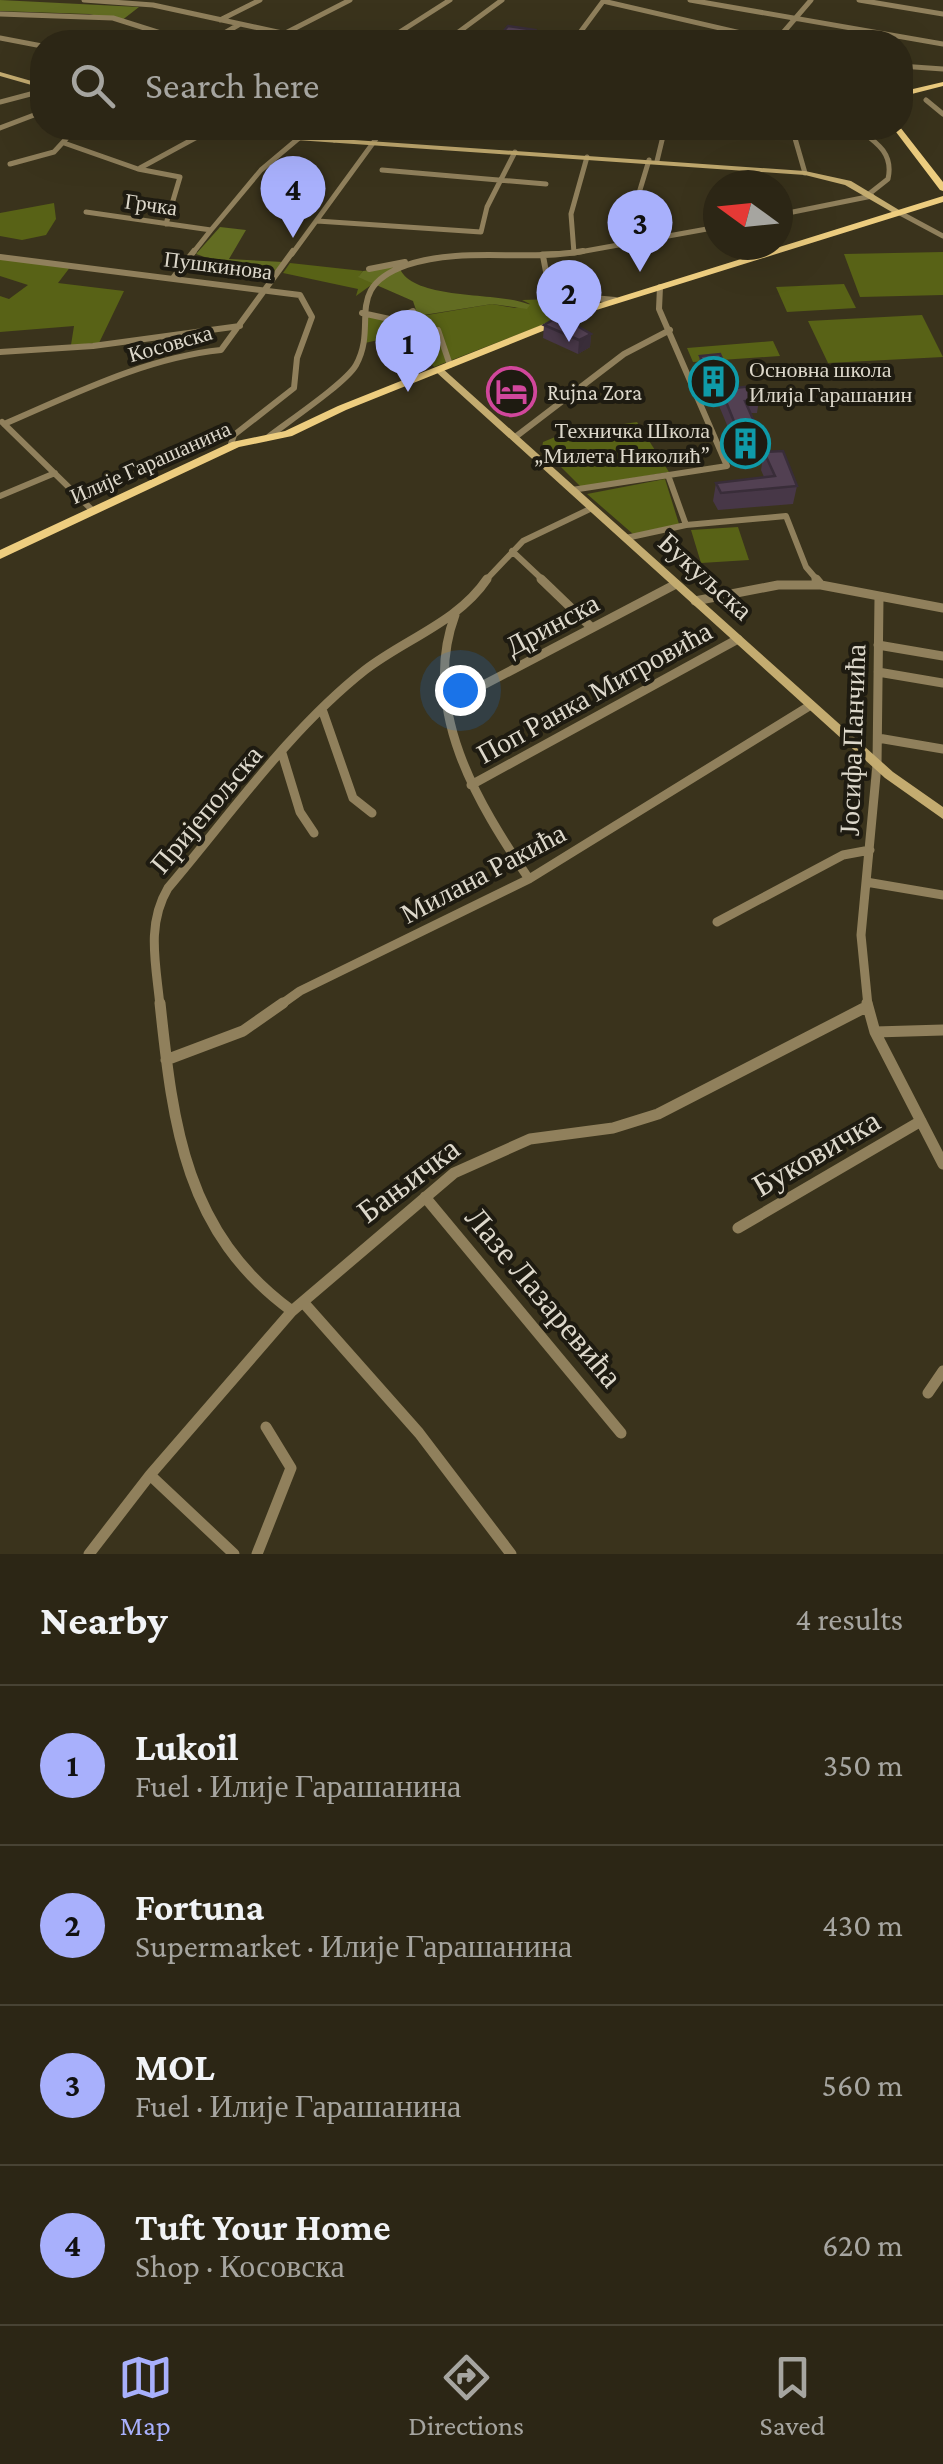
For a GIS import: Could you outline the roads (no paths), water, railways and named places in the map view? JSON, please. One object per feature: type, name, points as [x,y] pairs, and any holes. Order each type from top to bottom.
[{"type":"main road","points":[[0,74],[30,85]]},
{"type":"main road","points":[[913,91],[943,84]]},
{"type":"main road","points":[[334,140],[806,173],[841,181],[900,213]]},
{"type":"main road","points":[[907,140],[932,170],[943,198]]},
{"type":"main road","points":[[921,206],[939,188]]},
{"type":"main road","name":"Илије Гарашанина","points":[[0,555],[230,446],[288,434],[616,300],[943,198]]},
{"type":"main road","name":"Букуљска","points":[[445,368],[514,438],[811,705],[878,765],[943,814]]},
{"type":"street","points":[[84,0],[153,5],[268,30]]},
{"type":"street","points":[[153,5],[164,0]]},
{"type":"street","points":[[220,20],[260,0]]},
{"type":"street","points":[[288,30],[350,0]]},
{"type":"street","points":[[404,30],[450,0]]},
{"type":"street","points":[[461,30],[502,0]]},
{"type":"street","points":[[583,30],[604,0],[728,30]]},
{"type":"street","points":[[690,0],[848,30]]},
{"type":"street","points":[[786,30],[810,0]]},
{"type":"street","points":[[859,0],[900,3],[943,14]]},
{"type":"street","points":[[0,14],[113,18],[151,30]]},
{"type":"street","points":[[230,30],[240,24]]},
{"type":"street","points":[[0,38],[30,44]]},
{"type":"street","points":[[913,42],[943,44]]},
{"type":"street","points":[[913,67],[943,69]]},
{"type":"street","points":[[0,102],[30,93]]},
{"type":"street","points":[[926,100],[943,114]]},
{"type":"street","points":[[0,128],[30,117]]},
{"type":"street","points":[[10,164],[54,152],[67,140]]},
{"type":"street","points":[[138,169],[192,140]]},
{"type":"street","name":"Грчка","points":[[172,278],[262,169],[297,140]]},
{"type":"street","name":"Косовска","points":[[2,422],[184,354],[221,350],[376,140]]},
{"type":"street","points":[[636,203],[661,140]]},
{"type":"street","points":[[796,140],[806,173]]},
{"type":"street","points":[[793,211],[870,195],[888,179],[891,164],[886,151],[873,140]]},
{"type":"street","points":[[64,144],[182,179],[166,224]]},
{"type":"street","points":[[317,221],[481,232],[487,207],[515,152]]},
{"type":"street","points":[[574,254],[571,214],[587,157]]},
{"type":"street","points":[[382,170],[546,184]]},
{"type":"street","name":"Грчка","points":[[86,212],[212,230]]},
{"type":"street","points":[[900,213],[943,236]]},
{"type":"street","points":[[368,269],[419,259],[574,254],[703,230]]},
{"type":"street","points":[[543,256],[549,280],[562,296],[616,300]]},
{"type":"street","name":"Пушкинова","points":[[0,257],[300,295],[311,307],[314,322],[298,351],[294,388],[234,435],[230,446]]},
{"type":"street","points":[[268,438],[355,368],[362,349],[362,313],[371,288],[419,259]]},
{"type":"street","points":[[572,490],[727,466],[659,308],[660,287]]},
{"type":"street","points":[[362,313],[394,320],[413,311]]},
{"type":"street","points":[[0,352],[93,346],[240,326]]},
{"type":"street","points":[[438,330],[445,368]]},
{"type":"street","points":[[514,438],[624,354],[670,330]]},
{"type":"street","points":[[2,422],[91,509]]},
{"type":"street","points":[[0,496],[56,473]]},
{"type":"street","points":[[668,475],[686,525]]},
{"type":"street","name":"Пријепољска","points":[[298,1307],[256,1286],[210,1226],[198,1201],[166,1060],[152,927],[155,910],[168,888],[282,753],[364,671],[456,612],[481,590],[523,541],[592,508]]},
{"type":"street","points":[[626,538],[686,525],[786,516],[806,567],[821,585]]},
{"type":"street","points":[[512,552],[592,628]]},
{"type":"street","name":"Дринска","points":[[449,703],[676,584]]},
{"type":"street","points":[[695,601],[778,585],[821,585],[943,608]]},
{"type":"street","name":"Јосифа Панчића","points":[[880,598],[878,765],[861,965],[866,1006],[875,1032],[943,1164]]},
{"type":"street","points":[[456,612],[444,656],[449,703],[471,785],[529,879]]},
{"type":"street","name":"Поп Ранка Митровића","points":[[471,785],[738,639]]},
{"type":"street","points":[[878,645],[943,656]]},
{"type":"street","points":[[878,672],[943,684]]},
{"type":"street","name":"Милана Ракића","points":[[166,1060],[243,1031],[300,990],[529,879],[811,705]]},
{"type":"street","points":[[323,712],[354,798],[372,813]]},
{"type":"street","points":[[878,738],[943,749]]},
{"type":"street","points":[[282,753],[300,812],[314,834]]},
{"type":"street","points":[[717,922],[843,855],[870,850]]},
{"type":"street","points":[[866,882],[943,895]]},
{"type":"street","name":"Бањичка","points":[[89,1554],[150,1475],[298,1307],[454,1173],[530,1138],[613,1128],[658,1114],[754,1068],[866,1006]]},
{"type":"street","points":[[875,1032],[943,1030]]},
{"type":"street","name":"Буковичка","points":[[738,1228],[920,1121]]},
{"type":"street","name":"Лазе Лазаревића","points":[[424,1197],[621,1433]]},
{"type":"street","points":[[298,1307],[418,1433],[511,1554]]},
{"type":"street","points":[[928,1392],[943,1371]]},
{"type":"street","points":[[257,1554],[259,1536],[288,1486],[291,1468],[266,1427]]},
{"type":"street","points":[[150,1475],[234,1554]]},
{"type":"place","name":"Tuft Your Home","points":[[293,238]]},
{"type":"place","name":"MOL","points":[[640,272]]},
{"type":"place","name":"Fortuna","points":[[569,342]]},
{"type":"place","name":"Основна школа Илија Гарашанин","points":[[714,382]]},
{"type":"place","name":"Lukoil","points":[[408,392]]},
{"type":"place","name":"Rujna Zora","points":[[512,392]]},
{"type":"place","name":"Техничка Школа „Милета Николић”","points":[[745,443]]}]
